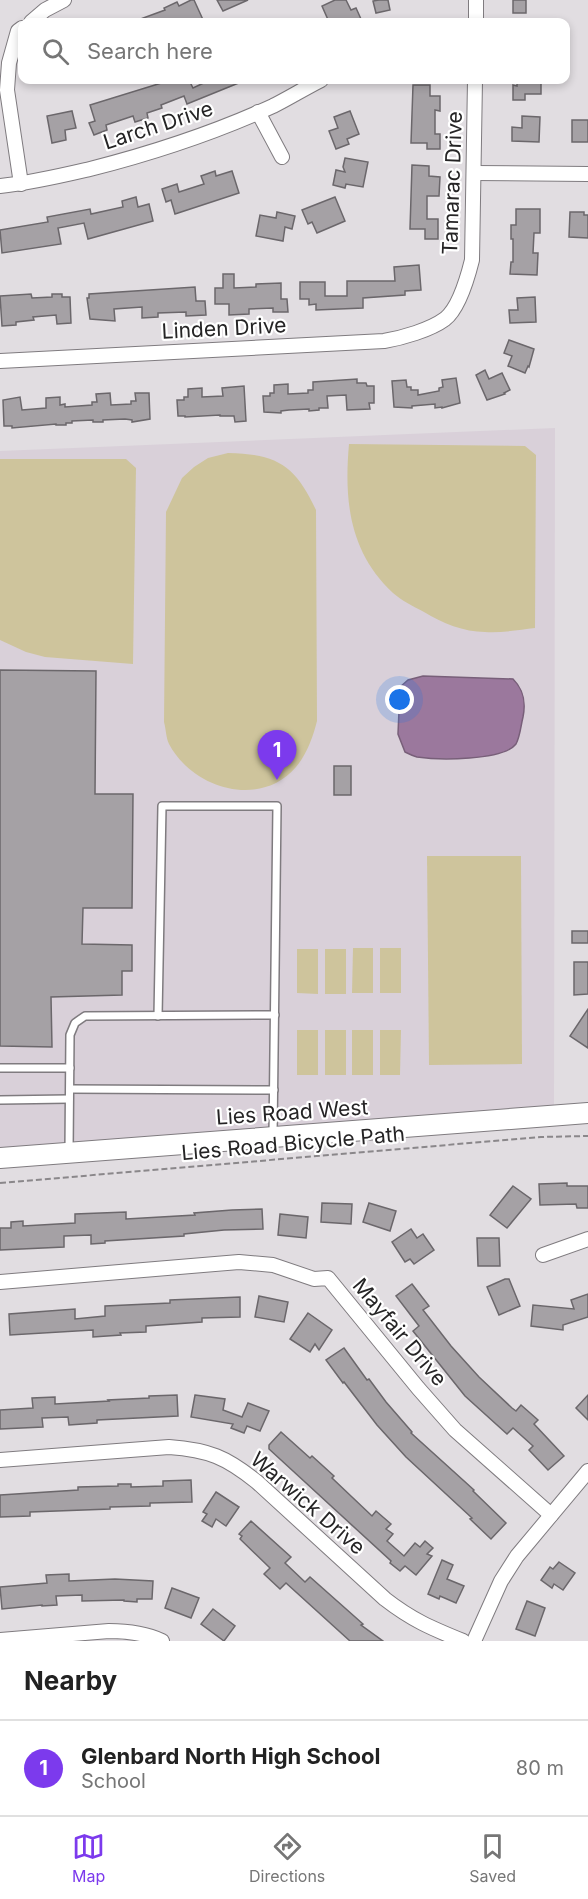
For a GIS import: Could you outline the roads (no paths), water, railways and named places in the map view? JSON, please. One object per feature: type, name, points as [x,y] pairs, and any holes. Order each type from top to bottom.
[{"type":"street","points":[[36,18],[64,0]]},
{"type":"street","points":[[476,0],[476,18]]},
{"type":"street","points":[[18,32],[9,63],[7,90],[21,184]]},
{"type":"street","name":"Larch Drive","points":[[0,186],[21,184],[131,159],[204,134],[273,106],[314,84]]},
{"type":"street","name":"Tamarac Drive","points":[[446,318],[468,278],[472,260],[475,84]]},
{"type":"street","points":[[258,112],[282,157]]},
{"type":"street","points":[[474,173],[588,174]]},
{"type":"street","name":"Linden Drive","points":[[0,361],[384,341],[409,336],[446,318]]},
{"type":"street","name":"Lies Road West","points":[[0,1158],[588,1113]]},
{"type":"street","points":[[543,1255],[588,1239]]},
{"type":"street","name":"Mayfair Drive","points":[[0,1282],[239,1262],[273,1265],[314,1279],[328,1278],[418,1388],[456,1430],[551,1515]]},
{"type":"street","name":"Warwick Drive","points":[[0,1461],[169,1447],[196,1449],[221,1457],[257,1482],[385,1599],[428,1627],[463,1641]]},
{"type":"street","points":[[474,1641],[501,1581],[517,1556],[588,1471]]},
{"type":"street","points":[[0,1640],[118,1631],[151,1636],[162,1641]]},
{"type":"lane","points":[[158,1016],[162,806],[277,806],[273,1137]]},
{"type":"lane","points":[[69,1153],[70,1035],[75,1023],[85,1016],[275,1015]]},
{"type":"lane","points":[[0,1068],[70,1068]]},
{"type":"lane","points":[[70,1089],[274,1090]]},
{"type":"lane","points":[[0,1101],[69,1100]]},
{"type":"place","name":"Glenbard North High School","points":[[277,780]]}]
